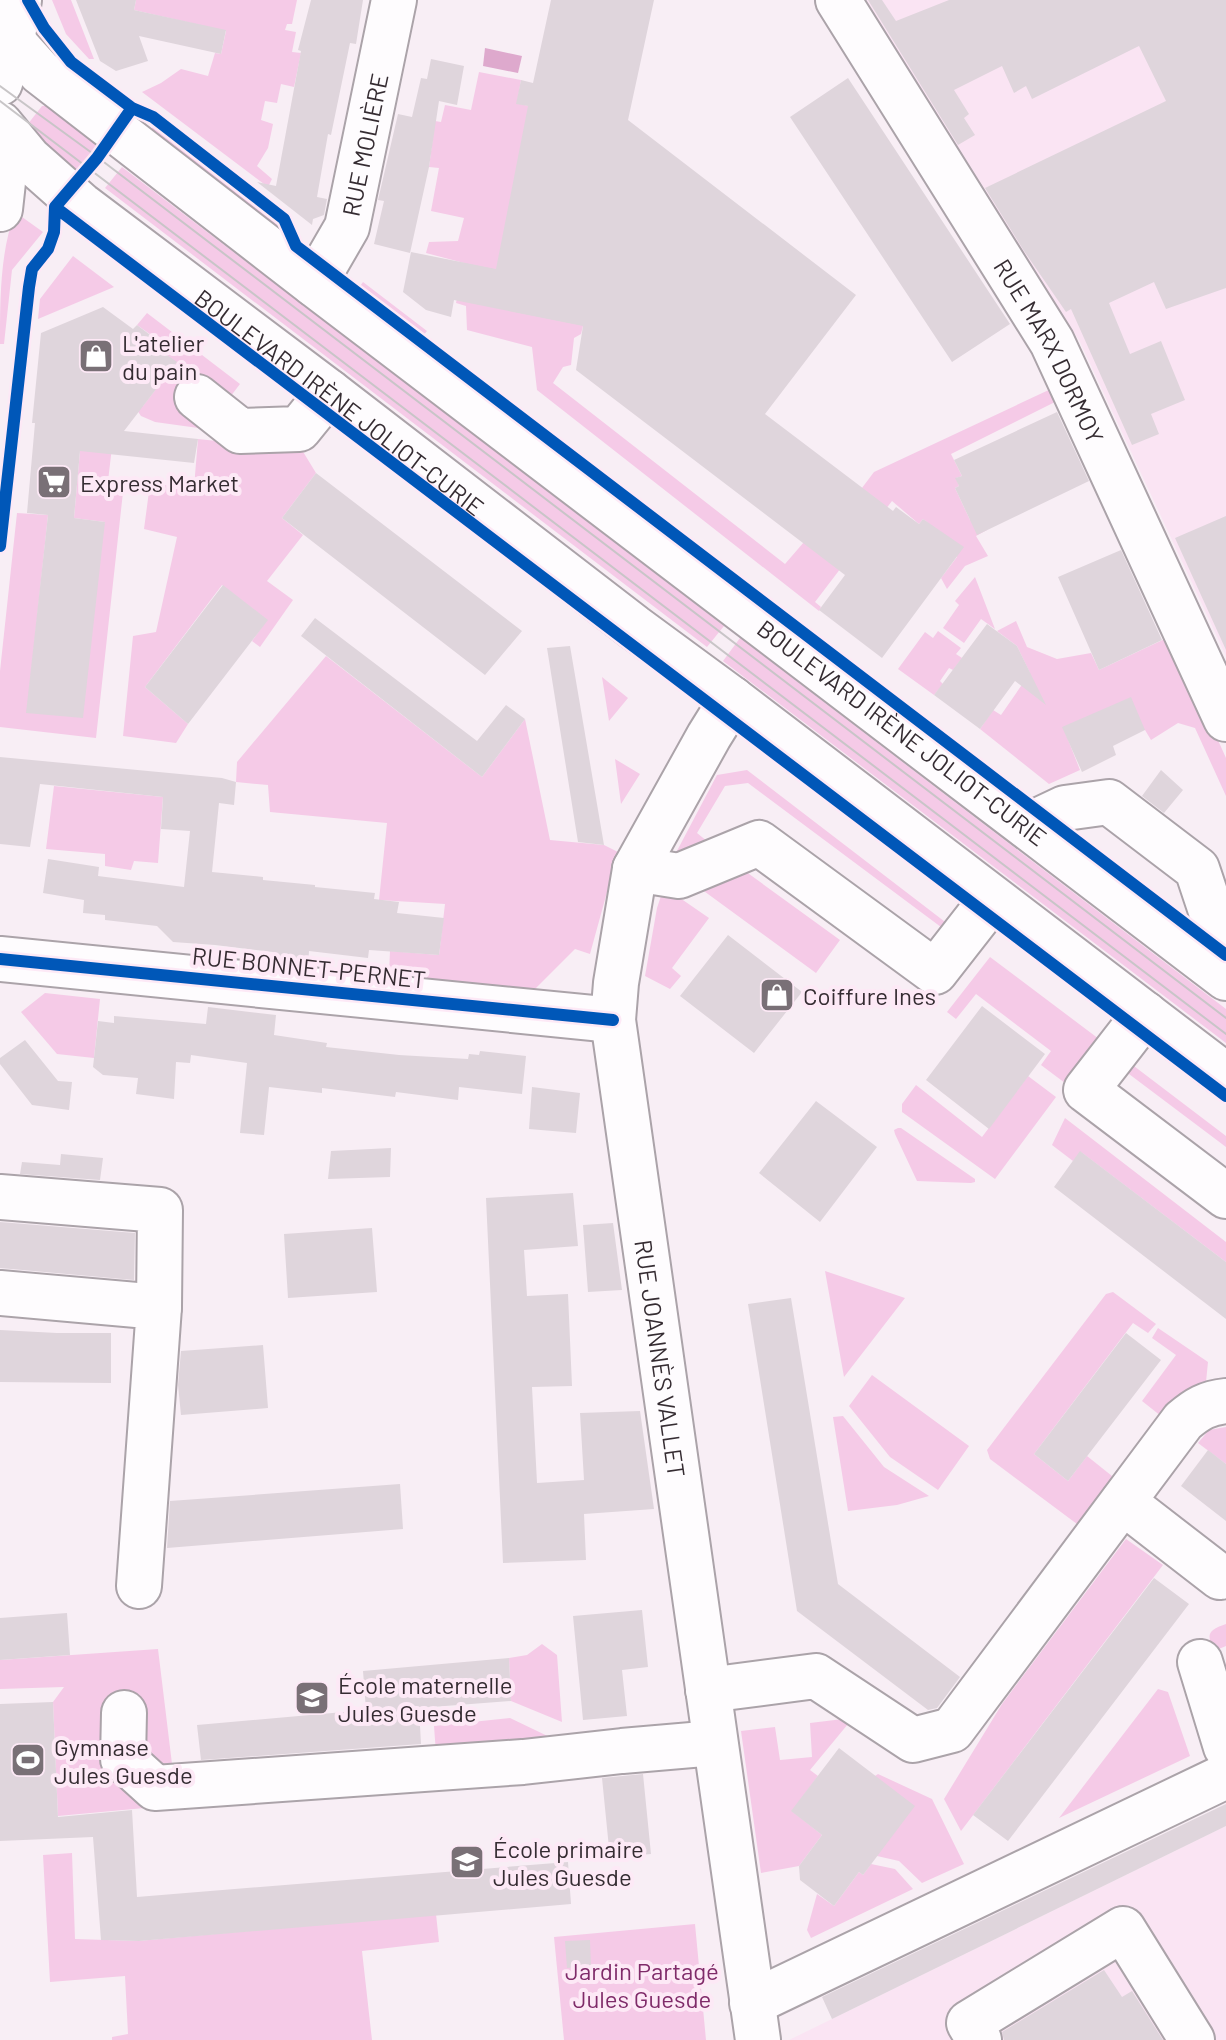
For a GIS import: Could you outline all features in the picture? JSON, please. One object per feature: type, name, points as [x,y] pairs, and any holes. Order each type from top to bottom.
[{"type":"street","name":"RUE MOLIÈRE","points":[[314,284],[347,227],[394,0]]},
{"type":"street","name":"RUE MARX DORMOY","points":[[838,0],[1052,342],[1226,719]]},
{"type":"street","name":"BOULEVARD IRÈNE JOLIOT-CURIE","points":[[11,20],[40,72],[1216,971]]},
{"type":"street","points":[[0,83],[11,20]]},
{"type":"street","name":"BOULEVARD IRÈNE JOLIOT-CURIE","points":[[0,124],[29,159],[66,193],[1226,1076]]},
{"type":"street","points":[[0,145],[5,164],[0,209]]},
{"type":"street","points":[[197,397],[240,431],[299,429],[329,392]]},
{"type":"street","name":"RUE JOANNÈS VALLET","points":[[732,699],[635,869],[613,1020],[755,2021]]},
{"type":"street","points":[[1027,826],[1065,808],[1109,802],[1185,859],[1197,869],[1215,923],[1216,971]]},
{"type":"street","points":[[635,869],[679,876],[759,843],[935,972],[992,899]]},
{"type":"street","name":"RUE BONNET-PERNET","points":[[0,959],[613,1020]]},
{"type":"street","points":[[1145,1014],[1086,1090],[1226,1196]]},
{"type":"street","points":[[0,1197],[160,1210],[159,1307],[139,1586]]},
{"type":"street","points":[[0,1293],[159,1307]]},
{"type":"street","points":[[708,1690],[816,1676],[913,1740],[952,1730],[1183,1421],[1197,1408],[1226,1401]]},
{"type":"street","points":[[1123,1502],[1220,1577]]},
{"type":"street","points":[[1200,1662],[1226,1747]]},
{"type":"street","points":[[124,1713],[123,1759],[155,1788],[523,1762],[715,1743]]},
{"type":"street","points":[[755,2021],[1226,1776]]},
{"type":"street","points":[[979,2040],[969,2023],[1123,1929],[1192,2040]]},
{"type":"street","points":[[1216,2040],[1226,2033]]},
{"type":"shaded area","points":[[847,0],[1226,0],[1226,656],[1079,340]]},
{"type":"shaded area","points":[[485,48],[522,56],[518,73],[483,66]]},
{"type":"shaded area","points":[[1226,1826],[1226,2040],[789,2040],[832,2019]]},
{"type":"green space","points":[[52,0],[71,0],[94,59],[89,59],[66,34]]},
{"type":"green space","points":[[136,0],[297,0],[292,24],[287,24],[285,30],[296,32],[292,52],[301,53],[294,87],[281,84],[277,103],[265,101],[261,120],[273,124],[268,148],[257,166],[272,179],[268,187],[142,92],[181,69],[208,76],[215,53],[221,54],[226,31],[134,10]]},
{"type":"green space","points":[[479,72],[521,80],[517,103],[528,106],[583,326],[581,334],[574,338],[571,365],[563,367],[553,383],[785,564],[804,542],[816,549],[874,472],[1053,388],[1059,400],[951,454],[962,476],[956,478],[959,486],[955,488],[970,520],[981,516],[987,530],[976,536],[988,556],[965,566],[947,589],[941,578],[957,557],[928,523],[923,519],[919,524],[892,501],[815,602],[821,607],[819,611],[537,390],[532,347],[467,330],[466,306],[456,303],[464,263],[426,253],[429,242],[458,241],[464,218],[431,211],[439,168],[429,167],[435,121],[441,122],[445,105],[471,110]]},
{"type":"green space","points":[[42,106],[49,106],[104,139],[72,178],[24,129]]},
{"type":"green space","points":[[153,127],[285,228],[277,238],[145,136]]},
{"type":"green space","points":[[122,167],[724,626],[707,647],[105,188]]},
{"type":"green space","points":[[15,212],[43,232],[12,270],[4,344],[0,344],[4,260]]},
{"type":"green space","points":[[73,256],[114,287],[38,319],[40,299]]},
{"type":"green space","points":[[363,282],[427,331],[421,338],[358,289]]},
{"type":"green space","points":[[147,313],[240,384],[224,405],[227,432],[155,422],[141,416],[131,401],[143,406],[176,363],[157,348],[161,342],[137,325]]},
{"type":"green space","points":[[82,429],[114,430],[108,481],[124,483],[96,738],[0,727],[0,671],[17,513],[48,515],[27,712],[105,522],[74,518]]},
{"type":"green space","points":[[198,439],[302,450],[316,473],[282,518],[303,535],[267,581],[293,600],[260,647],[252,641],[267,620],[222,585],[145,687],[188,724],[176,743],[123,736],[133,636],[156,632],[177,537],[144,529],[150,484],[194,487]]},
{"type":"green space","points":[[975,577],[995,629],[981,619],[964,643],[943,628],[959,605],[955,601]]},
{"type":"green space","points":[[1016,621],[1027,647],[1057,659],[1091,653],[1099,670],[1171,636],[1226,758],[1226,796],[1195,728],[1178,723],[1151,740],[1145,730],[1063,727],[1080,770],[1049,784],[980,729],[993,710],[1001,715],[1030,673],[1017,646],[997,631]]},
{"type":"green space","points":[[938,631],[961,648],[956,654],[962,658],[953,670],[949,668],[940,681],[943,684],[934,695],[898,669],[925,632],[933,638]]},
{"type":"green space","points":[[740,638],[1226,1009],[1226,1043],[723,661]]},
{"type":"green space","points":[[326,656],[482,777],[525,719],[550,840],[604,845],[618,852],[590,954],[575,949],[533,991],[389,974],[390,951],[439,955],[445,904],[379,900],[387,823],[270,812],[268,785],[236,782],[237,762]]},
{"type":"green space","points":[[602,677],[628,698],[609,721]]},
{"type":"green space","points":[[615,759],[640,774],[621,804]]},
{"type":"green space","points":[[747,770],[953,928],[949,933],[748,783],[725,786],[697,833],[718,850],[669,866],[717,775]]},
{"type":"green space","points":[[54,786],[163,797],[158,863],[134,861],[131,870],[105,866],[105,854],[46,849]]},
{"type":"green space","points":[[738,866],[840,940],[816,973],[697,886]]},
{"type":"green space","points":[[664,887],[709,918],[672,968],[681,976],[670,989],[645,976],[657,908]]},
{"type":"green space","points":[[990,957],[1099,1039],[1065,1083],[1041,1065],[1051,1051],[976,994],[956,1019],[947,1012]]},
{"type":"green space","points":[[45,993],[100,999],[94,1058],[57,1054],[21,1012]]},
{"type":"green space","points":[[1126,1060],[1226,1136],[1226,1147],[1121,1068]]},
{"type":"green space","points":[[1028,1076],[1056,1097],[995,1179],[902,1112],[902,1104],[916,1085],[982,1137]]},
{"type":"green space","points":[[1065,1118],[1226,1242],[1226,1262],[1081,1152],[1073,1161],[1052,1145]]},
{"type":"green space","points":[[898,1128],[975,1179],[975,1182],[917,1181],[895,1134],[894,1130]]},
{"type":"green space","points":[[825,1271],[905,1298],[844,1377]]},
{"type":"green space","points":[[1113,1292],[1156,1324],[1148,1333],[1133,1323],[1034,1454],[1068,1481],[1087,1456],[1112,1476],[1077,1524],[990,1459],[987,1450],[1106,1294]]},
{"type":"green space","points":[[1158,1328],[1208,1362],[1205,1392],[1166,1420],[1142,1401],[1176,1355],[1152,1338]]},
{"type":"green space","points":[[872,1375],[969,1446],[938,1490],[890,1457],[849,1406]]},
{"type":"green space","points":[[843,1416],[884,1467],[929,1496],[897,1505],[848,1511],[833,1417]]},
{"type":"green space","points":[[1226,1427],[1226,1464],[1198,1443],[1209,1430]]},
{"type":"green space","points":[[1126,1539],[1163,1565],[961,1831],[944,1799],[1002,1704]]},
{"type":"green space","points":[[1226,1624],[1226,1646],[1214,1651],[1210,1633]]},
{"type":"green space","points":[[542,1644],[557,1655],[562,1722],[511,1701],[509,1658],[527,1655]]},
{"type":"green space","points":[[158,1649],[177,1805],[58,1816],[53,1702],[64,1687],[0,1689],[0,1660]]},
{"type":"green space","points":[[1158,1689],[1168,1692],[1190,1756],[1059,1818]]},
{"type":"green space","points":[[510,1718],[560,1742],[436,1753],[434,1726]]},
{"type":"green space","points":[[843,1719],[848,1724],[810,1770],[818,1776],[792,1811],[822,1835],[799,1866],[761,1873],[741,1731],[775,1727],[780,1760],[812,1757],[810,1723]]},
{"type":"green space","points":[[878,1774],[932,1799],[964,1864],[922,1883],[899,1861],[877,1856],[875,1776]]},
{"type":"green space","points":[[72,1853],[75,1939],[138,1941],[436,1914],[439,1942],[362,1951],[372,2040],[112,2040],[112,2037],[128,2034],[125,1976],[50,1982],[43,1855]]},
{"type":"green space","points":[[871,1864],[895,1869],[913,1889],[811,1938],[807,1930],[817,1894],[834,1906],[859,1872],[863,1875]]},
{"type":"green space","name":"Jardin Partagé Jules Guesde","points":[[695,1924],[706,2040],[564,2040],[554,1937]]},
{"type":"building","points":[[76,0],[136,0],[134,10],[226,30],[221,54],[139,36],[148,61],[116,71],[100,61]]},
{"type":"building","points":[[311,0],[363,0],[356,44],[350,43],[331,135],[328,134],[317,197],[327,199],[324,215],[313,219],[312,225],[257,182],[276,186],[301,51],[298,50]]},
{"type":"building","points":[[551,0],[654,0],[628,120],[856,295],[765,414],[893,511],[896,507],[919,524],[923,519],[964,547],[882,658],[819,610],[845,575],[576,370],[583,326],[454,300],[451,317],[426,310],[403,292],[411,252],[496,269],[528,106],[516,104],[521,80],[533,83]]},
{"type":"building","points":[[868,0],[882,0],[896,21],[949,0],[1226,0],[1226,288],[1166,309],[1154,282],[1109,303],[1130,354],[1161,341],[1185,400],[1151,414],[1159,434],[1132,445],[1071,309],[1066,312],[985,188],[1166,101],[1139,46],[1032,99],[1026,86],[1014,93],[1002,66],[954,90],[969,114],[964,118],[975,135],[958,145]]},
{"type":"building","points":[[431,59],[464,66],[457,105],[439,101],[429,167],[410,253],[374,244],[384,201],[378,200],[398,114],[412,117],[421,78],[427,79]]},
{"type":"building","points":[[848,78],[1010,324],[952,362],[790,117]]},
{"type":"building","points":[[103,307],[133,329],[137,325],[161,343],[157,348],[177,362],[124,431],[198,439],[194,463],[80,451],[74,518],[105,522],[83,718],[26,713],[48,515],[27,513],[41,333]]},
{"type":"building","points":[[1057,412],[1089,481],[977,535],[955,488],[959,486],[955,478],[962,476],[954,460]]},
{"type":"building","points":[[316,473],[522,631],[485,675],[282,518]]},
{"type":"building","points":[[1226,516],[1226,650],[1175,538]]},
{"type":"building","points":[[1121,550],[1162,640],[1099,670],[1058,577]]},
{"type":"building","points":[[223,585],[268,620],[188,724],[145,687]]},
{"type":"building","points":[[315,618],[477,741],[506,705],[525,719],[482,777],[301,636]]},
{"type":"building","points":[[987,624],[1017,646],[1046,705],[1015,681],[980,729],[934,695]]},
{"type":"building","points":[[570,646],[604,845],[578,842],[547,648]]},
{"type":"building","points":[[1131,697],[1145,730],[1113,746],[1116,755],[1082,772],[1062,727]]},
{"type":"building","points":[[0,757],[222,778],[236,782],[234,805],[219,803],[212,872],[375,893],[374,899],[399,902],[397,913],[444,918],[439,955],[369,950],[368,958],[309,951],[308,965],[272,961],[273,952],[173,942],[157,926],[105,920],[105,915],[83,913],[84,900],[43,893],[48,859],[99,867],[98,876],[184,887],[190,831],[161,829],[163,797],[40,784],[30,847],[0,844]]},
{"type":"building","points":[[1161,770],[1183,790],[1164,813],[1142,796]]},
{"type":"building","points":[[728,935],[802,992],[754,1053],[680,996]]},
{"type":"building","points":[[982,1006],[1045,1054],[989,1129],[926,1080]]},
{"type":"building","points":[[208,1007],[276,1015],[274,1035],[327,1043],[326,1047],[468,1059],[469,1054],[479,1055],[480,1051],[526,1056],[522,1094],[459,1087],[458,1100],[396,1092],[395,1097],[322,1088],[322,1093],[269,1087],[264,1135],[240,1133],[247,1063],[191,1055],[190,1063],[176,1062],[174,1099],[136,1094],[138,1078],[103,1075],[93,1067],[98,1021],[114,1023],[114,1016],[206,1024]]},
{"type":"building","points":[[25,1040],[58,1081],[72,1082],[69,1110],[32,1105],[0,1064],[0,1058]]},
{"type":"building","points":[[532,1087],[580,1093],[576,1133],[529,1129]]},
{"type":"building","points":[[816,1101],[877,1147],[820,1222],[759,1173]]},
{"type":"building","points":[[391,1148],[390,1177],[328,1179],[331,1151]]},
{"type":"building","points":[[1080,1151],[1226,1262],[1226,1319],[1054,1187]]},
{"type":"building","points":[[61,1154],[103,1158],[100,1180],[20,1174],[22,1162],[60,1165]]},
{"type":"building","points":[[573,1193],[578,1246],[524,1250],[527,1296],[568,1294],[572,1386],[532,1387],[537,1483],[584,1480],[580,1413],[640,1411],[654,1509],[584,1514],[586,1560],[503,1563],[486,1198]]},
{"type":"building","points":[[0,1222],[135,1233],[134,1280],[0,1268]]},
{"type":"building","points":[[613,1223],[622,1290],[588,1292],[583,1225]]},
{"type":"building","points":[[372,1228],[377,1292],[288,1298],[284,1234]]},
{"type":"building","points":[[791,1298],[838,1584],[960,1677],[937,1708],[928,1710],[797,1611],[748,1304]]},
{"type":"building","points":[[0,1330],[111,1333],[111,1383],[0,1382]]},
{"type":"building","points":[[1126,1333],[1161,1360],[1068,1481],[1034,1454]]},
{"type":"building","points":[[263,1345],[268,1408],[181,1415],[178,1385],[181,1351]]},
{"type":"building","points":[[1208,1450],[1226,1464],[1226,1521],[1181,1486]]},
{"type":"building","points":[[400,1484],[403,1529],[167,1548],[170,1501]]},
{"type":"building","points":[[1154,1578],[1189,1604],[1008,1841],[973,1815]]},
{"type":"building","points":[[642,1610],[648,1667],[622,1670],[627,1716],[583,1720],[573,1616]]},
{"type":"building","points":[[67,1613],[70,1655],[0,1660],[0,1618]]},
{"type":"building","points":[[509,1658],[511,1701],[419,1708],[421,1744],[201,1760],[197,1725],[366,1710],[363,1671]]},
{"type":"building","points":[[53,1702],[58,1817],[132,1810],[137,1897],[568,1862],[571,1904],[139,1941],[101,1940],[93,1837],[0,1841],[0,1704]]},
{"type":"building","points":[[839,1748],[915,1806],[863,1875],[859,1872],[834,1906],[800,1880],[799,1866],[822,1835],[791,1811]]},
{"type":"building","points":[[643,1774],[651,1854],[610,1858],[602,1778]]},
{"type":"building","points":[[1226,1804],[1226,1826],[832,2019],[822,1997]]},
{"type":"building","points":[[590,1940],[591,1966],[567,1968],[565,1941]]},
{"type":"building","points":[[1104,1970],[1122,1997],[1132,1991],[1163,2040],[1004,2040],[1002,2032]]},
{"type":"tram line","points":[[0,86],[1226,1018]]},
{"type":"tram line","points":[[0,101],[1226,1034]]},
{"type":"cycle path","points":[[28,0],[44,28],[71,62],[132,108],[153,117],[284,219],[296,246],[1226,955]]},
{"type":"cycle path","points":[[0,546],[32,269],[48,249],[54,232],[55,207],[97,158],[132,108]]},
{"type":"cycle path","points":[[55,207],[1226,1096]]},
{"type":"cycle path","points":[[0,959],[613,1020]]},
{"type":"place","name":"L'atelier du pain","points":[[96,356]]},
{"type":"place","name":"Express Market","points":[[54,482]]},
{"type":"place","name":"Coiffure Ines","points":[[777,995]]},
{"type":"place","name":"École maternelle Jules Guesde","points":[[312,1698]]},
{"type":"place","name":"Gymnase Jules Guesde","points":[[28,1760]]},
{"type":"place","name":"École primaire Jules Guesde","points":[[467,1862]]}]
